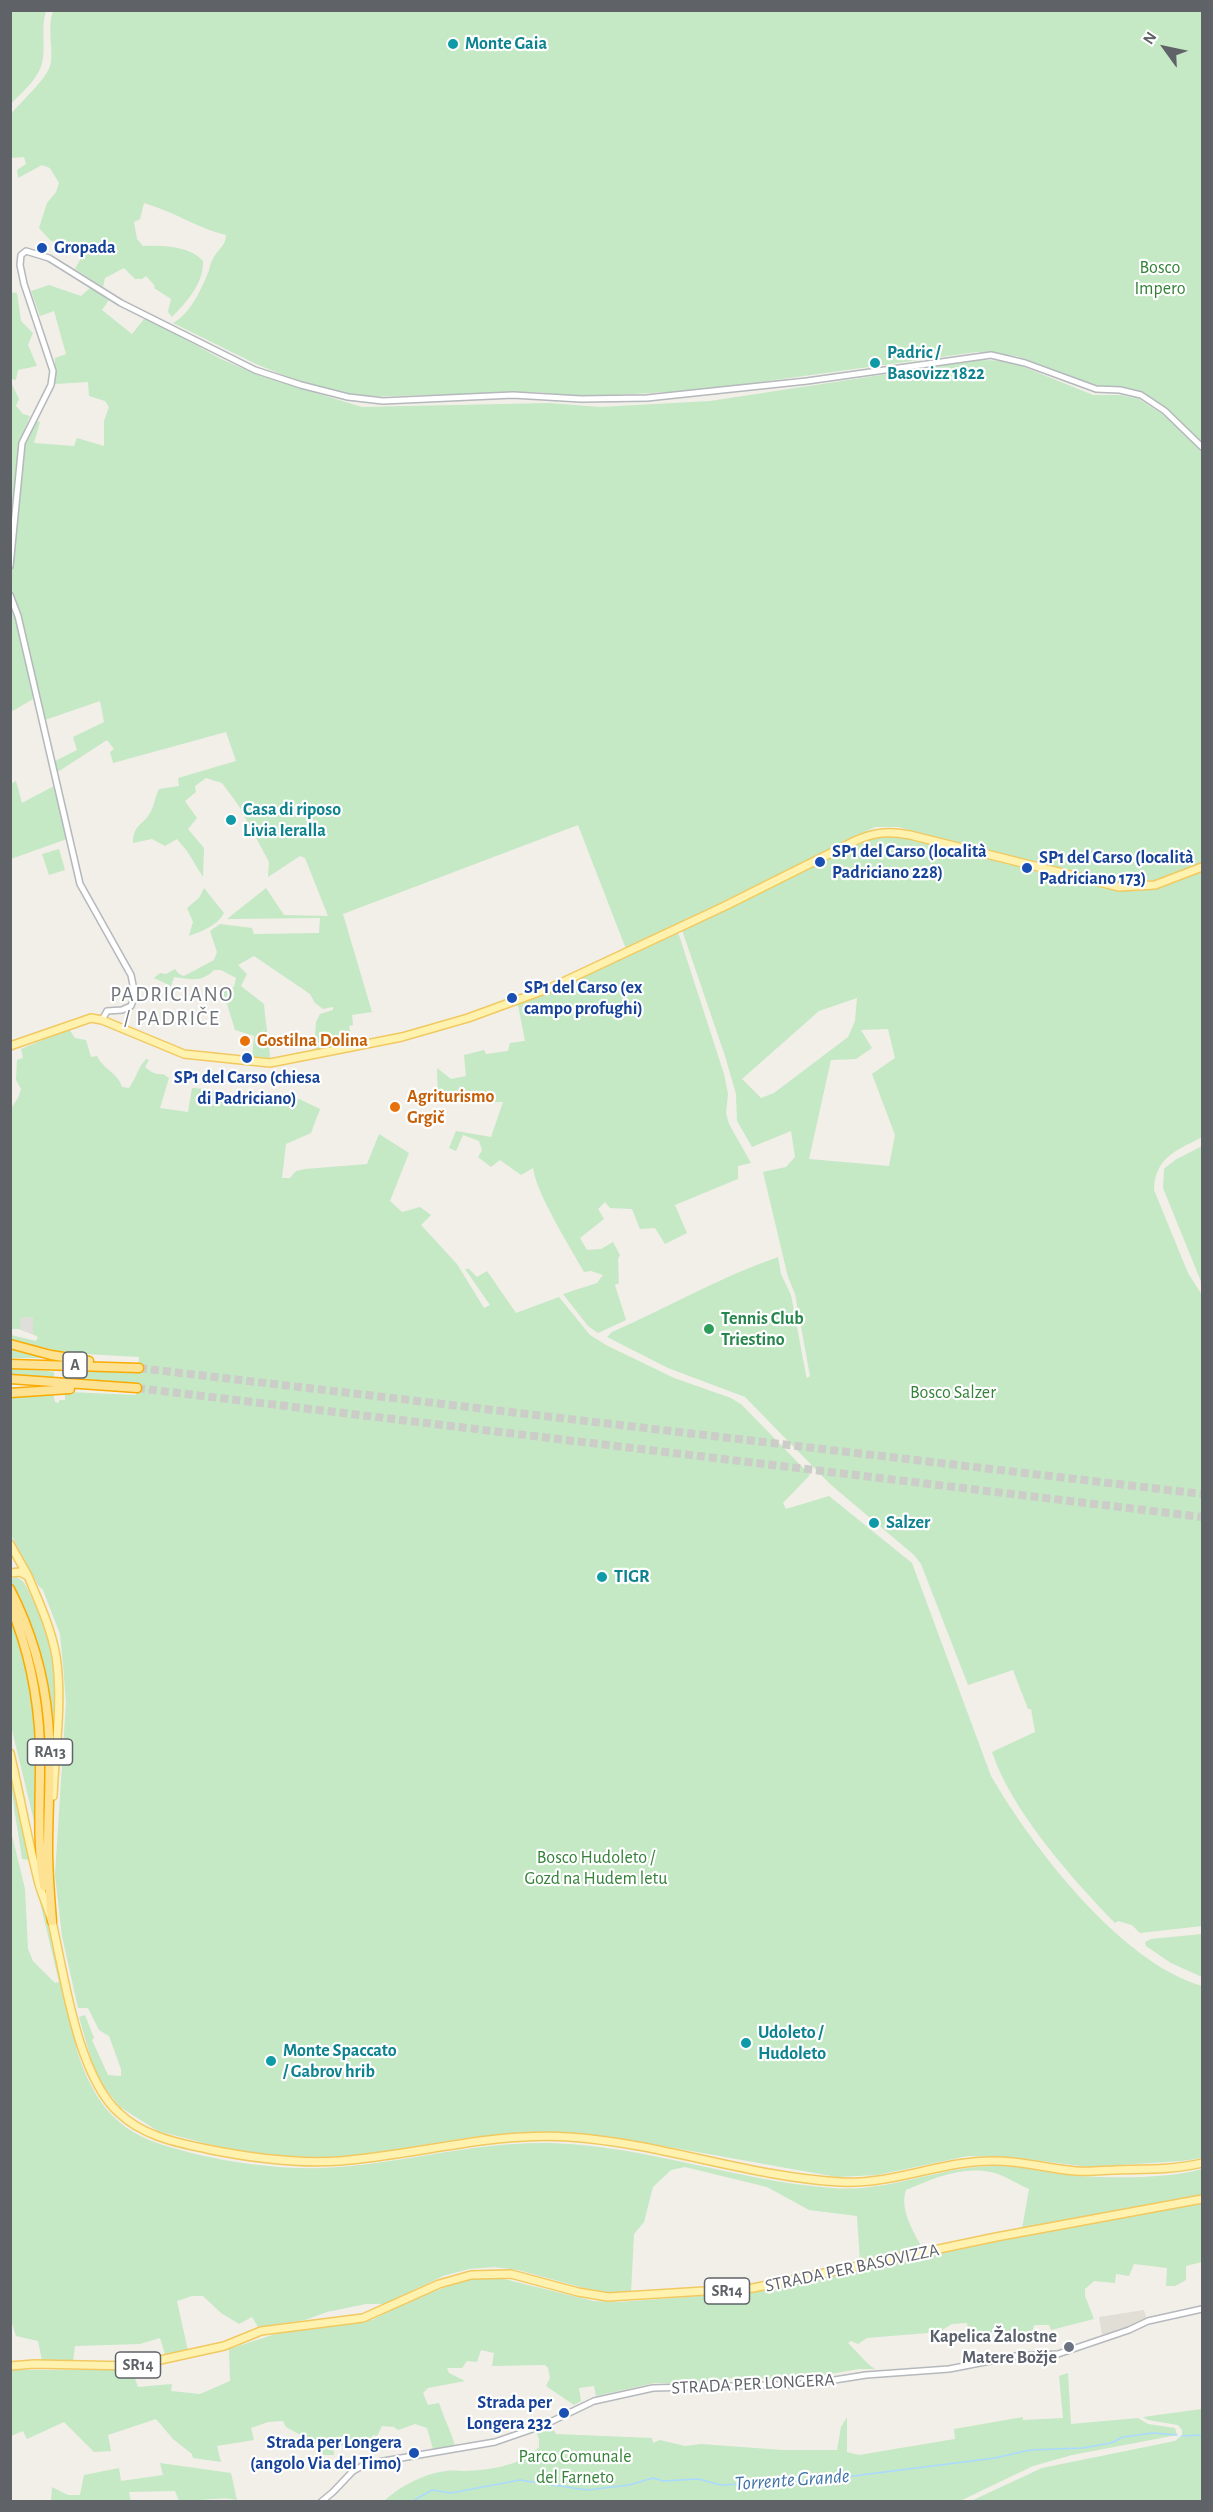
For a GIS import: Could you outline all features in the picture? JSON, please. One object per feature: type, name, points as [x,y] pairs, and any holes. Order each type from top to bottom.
[{"type":"highway","name":"A","points":[[10,1344],[51,1355],[111,1362],[136,1368],[10,1364]]},
{"type":"highway","name":"A","points":[[10,1379],[135,1388],[55,1389],[10,1393]]},
{"type":"highway","name":"RA13","points":[[10,1589],[33,1645],[45,1697],[50,1741],[48,1849],[52,1921]]},
{"type":"highway","name":"RA13","points":[[10,1605],[27,1653],[36,1693],[40,1745],[41,1863],[52,1921]]},
{"type":"main road","points":[[10,1046],[86,1018],[102,1020],[184,1054],[270,1063],[402,1037],[468,1018],[550,988],[877,832],[902,833],[1119,887],[1155,885],[1203,867]]},
{"type":"main road","points":[[10,1544],[16,1559],[10,1573],[20,1572],[28,1576]]},
{"type":"main road","points":[[10,1544],[28,1576],[48,1625],[57,1668],[58,1716],[50,1853],[52,1921]]},
{"type":"main road","points":[[11,1754],[40,1886],[52,1921],[84,2056],[97,2087],[118,2112],[135,2126],[156,2136],[270,2160],[323,2162],[354,2160],[486,2140],[536,2136],[569,2137],[630,2144],[753,2169],[846,2183],[980,2161],[1013,2162],[1080,2171],[1174,2168],[1203,2163]]},
{"type":"main road","name":"STRADA PER BASOVIZZA","points":[[10,2366],[133,2366],[224,2346],[261,2331],[363,2318],[439,2284],[471,2275],[511,2274],[578,2292],[608,2297],[745,2289],[1005,2236],[1200,2200]]},
{"type":"street","points":[[10,566],[22,442],[52,379],[51,364],[20,265],[21,255],[26,251],[49,258],[121,303],[255,370],[282,380],[348,397],[383,401],[513,395],[581,399],[647,398],[757,387],[991,355],[1024,363],[1096,389],[1120,390],[1141,395],[1165,411],[1203,447]]},
{"type":"street","points":[[10,595],[18,616],[80,884],[131,975],[135,995],[131,1006],[122,1010],[107,1011],[102,1020]]},
{"type":"street","name":"STRADA PER LONGERA","points":[[321,2502],[333,2493],[353,2471],[366,2463],[442,2452],[510,2438],[594,2401],[635,2391],[653,2388],[809,2384],[866,2375],[949,2369],[1016,2356],[1058,2354],[1129,2330],[1148,2320],[1203,2309]]},
{"type":"shaded area","points":[[34,1317],[34,1335],[18,1329],[21,1318]]},
{"type":"shaded area","points":[[1144,2310],[1147,2320],[1102,2335],[1099,2317]]},
{"type":"green space","points":[[10,11],[46,11],[42,65],[31,83],[11,104]]},
{"type":"green space","name":"Bosco Impero","points":[[53,11],[1202,11],[1202,443],[1166,407],[1141,392],[1125,388],[1097,386],[1016,356],[977,352],[703,390],[614,395],[566,395],[536,392],[362,397],[298,381],[256,364],[173,323],[185,314],[194,301],[212,261],[225,242],[226,235],[144,203],[140,219],[134,222],[137,239],[143,246],[183,249],[203,261],[201,277],[197,285],[172,317],[168,312],[171,299],[154,288],[155,286],[146,276],[142,279],[135,279],[124,268],[105,278],[103,287],[75,269],[82,256],[50,240],[39,228],[47,203],[56,192],[59,183],[50,168],[42,165],[18,178],[17,170],[26,164],[24,157],[11,158],[11,114],[40,82],[49,68],[51,62],[50,24]]},
{"type":"green space","points":[[49,285],[81,296],[91,287],[109,300],[102,310],[132,334],[144,319],[156,323],[221,359],[260,376],[362,407],[549,403],[600,407],[710,401],[980,360],[1009,361],[1093,395],[1121,395],[1139,399],[1174,422],[1202,452],[1202,864],[1159,881],[1118,884],[960,845],[899,827],[875,827],[626,949],[578,825],[343,914],[372,1012],[352,1015],[353,1025],[349,1026],[353,1045],[314,1052],[316,1022],[320,1014],[333,1010],[333,1007],[323,1009],[315,1003],[310,994],[254,956],[238,965],[247,974],[241,986],[264,1004],[270,1060],[252,1058],[254,1036],[235,1030],[227,1004],[220,996],[234,987],[236,978],[221,970],[214,970],[200,978],[174,977],[171,986],[154,978],[160,973],[166,974],[175,969],[184,976],[214,960],[217,952],[210,931],[220,924],[252,928],[254,934],[319,933],[320,918],[227,919],[266,888],[284,915],[328,916],[305,858],[300,856],[268,877],[269,862],[239,806],[222,783],[206,778],[195,786],[196,792],[185,801],[197,818],[188,829],[204,848],[203,877],[177,839],[165,846],[152,839],[133,843],[135,832],[151,811],[159,789],[179,786],[178,778],[236,761],[226,732],[113,763],[110,752],[114,749],[107,740],[56,773],[55,761],[77,750],[73,737],[104,722],[100,701],[45,720],[11,585],[22,453],[26,437],[35,421],[40,422],[34,443],[74,446],[77,438],[104,446],[104,421],[109,407],[105,401],[89,396],[88,382],[54,384],[55,358],[66,354],[54,311],[40,316],[31,291]]},
{"type":"green space","points":[[10,292],[17,293],[21,321],[33,333],[28,345],[37,366],[18,370],[16,380],[11,379]]},
{"type":"green space","points":[[11,382],[19,399],[16,406],[23,414],[30,416],[17,462],[11,542]]},
{"type":"green space","points":[[10,602],[20,633],[33,699],[11,712]]},
{"type":"green space","points":[[16,781],[22,803],[54,786],[67,839],[11,859],[11,784]]},
{"type":"green space","name":"Bosco Salzer","points":[[896,836],[1104,888],[1130,889],[1154,886],[1202,870],[1202,1137],[1176,1151],[1163,1162],[1155,1179],[1154,1190],[1188,1273],[1202,1295],[1202,1926],[1140,1933],[1132,1925],[1118,1921],[1115,1923],[1044,1843],[1013,1797],[992,1752],[1035,1732],[1031,1709],[1028,1709],[1013,1670],[968,1685],[921,1564],[914,1555],[830,1484],[745,1397],[668,1368],[607,1337],[612,1332],[714,1283],[778,1257],[781,1274],[791,1295],[807,1378],[810,1376],[795,1294],[788,1277],[763,1172],[786,1167],[795,1157],[791,1131],[752,1147],[737,1121],[736,1094],[682,930],[874,838]],"holes":[[[857,998],[855,1021],[848,1037],[774,1093],[761,1098],[742,1079],[819,1011]],[[888,1029],[895,1058],[872,1074],[895,1135],[889,1166],[809,1159],[831,1060],[856,1059],[872,1048],[861,1030]]]},
{"type":"green space","points":[[59,849],[65,870],[49,875],[42,854]]},
{"type":"green space","points":[[204,888],[224,913],[213,925],[189,936],[193,922],[187,908],[199,898]]},
{"type":"green space","points":[[678,932],[724,1074],[728,1094],[726,1113],[729,1124],[751,1163],[738,1166],[738,1179],[675,1205],[687,1233],[665,1244],[655,1228],[640,1229],[632,1209],[610,1208],[605,1202],[598,1209],[604,1219],[580,1238],[587,1250],[601,1249],[613,1242],[620,1255],[618,1259],[619,1283],[615,1285],[626,1320],[598,1333],[588,1326],[563,1294],[597,1283],[603,1275],[591,1271],[584,1272],[540,1191],[533,1168],[521,1175],[500,1160],[491,1167],[478,1157],[482,1150],[479,1141],[463,1135],[456,1151],[449,1148],[456,1131],[491,1137],[503,1102],[438,1103],[437,1068],[451,1079],[466,1076],[464,1055],[484,1050],[486,1054],[508,1051],[510,1043],[525,1041],[518,1005]]},
{"type":"green space","name":"Bosco Hudoleto / Gozd na Hudem letu","points":[[69,1029],[75,1038],[86,1040],[91,1057],[97,1056],[122,1087],[129,1088],[143,1062],[146,1059],[149,1060],[145,1067],[153,1073],[163,1074],[169,1078],[160,1108],[188,1112],[192,1088],[207,1089],[226,1095],[292,1102],[295,1097],[320,1109],[311,1133],[286,1144],[282,1178],[290,1178],[296,1171],[305,1169],[367,1164],[379,1134],[409,1153],[390,1201],[402,1212],[420,1207],[431,1215],[421,1225],[457,1264],[484,1308],[490,1305],[465,1269],[469,1269],[477,1277],[487,1271],[516,1313],[559,1297],[590,1335],[606,1345],[674,1378],[731,1398],[742,1405],[810,1475],[783,1503],[786,1509],[829,1496],[912,1563],[991,1776],[1030,1836],[1081,1899],[1110,1928],[1140,1953],[1171,1973],[1202,1986],[1202,2158],[1088,2167],[1018,2158],[968,2156],[877,2175],[837,2177],[613,2137],[556,2132],[473,2137],[352,2156],[301,2158],[260,2155],[158,2131],[120,2107],[96,2077],[79,2017],[85,2015],[94,2038],[92,2040],[108,2075],[121,2076],[121,2069],[109,2036],[99,2030],[88,2008],[78,2008],[62,1936],[55,1875],[66,1702],[60,1634],[43,1590],[38,1585],[11,1535],[10,1396],[53,1394],[55,1402],[58,1403],[60,1400],[65,1400],[65,1394],[68,1392],[136,1395],[137,1385],[62,1376],[63,1369],[138,1373],[139,1357],[66,1353],[11,1340],[11,1335],[36,1341],[38,1337],[33,1334],[33,1317],[21,1318],[20,1329],[11,1329],[10,1110],[21,1089],[16,1080],[17,1060],[23,1058],[21,1049]]},
{"type":"green space","points":[[1202,1146],[1202,1284],[1163,1188],[1164,1169],[1175,1160]]},
{"type":"green space","points":[[11,1348],[48,1358],[11,1358]]},
{"type":"green space","points":[[10,1367],[54,1372],[54,1379],[11,1375]]},
{"type":"green space","points":[[16,1577],[22,1580],[28,1589],[51,1653],[55,1711],[52,1715],[11,1586],[11,1579]]},
{"type":"green space","points":[[10,1618],[26,1670],[34,1718],[36,1767],[34,1821],[11,1726]]},
{"type":"green space","points":[[11,1769],[78,2054],[90,2084],[106,2109],[128,2129],[157,2143],[196,2154],[238,2162],[281,2167],[321,2168],[378,2163],[464,2149],[522,2143],[551,2143],[622,2150],[762,2178],[832,2188],[896,2183],[959,2169],[980,2167],[1002,2166],[1078,2176],[1108,2177],[1157,2176],[1202,2169],[1202,2196],[1022,2229],[1029,2189],[995,2173],[958,2172],[906,2190],[904,2205],[906,2213],[923,2249],[860,2262],[857,2216],[809,2210],[767,2187],[685,2167],[671,2170],[653,2187],[644,2222],[634,2234],[631,2292],[607,2292],[584,2288],[518,2270],[494,2267],[469,2269],[443,2276],[385,2304],[366,2304],[327,2312],[305,2320],[258,2327],[252,2317],[239,2324],[221,2313],[203,2296],[192,2296],[177,2301],[188,2351],[165,2354],[160,2338],[140,2344],[75,2346],[73,2362],[42,2361],[38,2341],[16,2336],[11,2320],[10,1827],[25,1889],[28,1949],[33,1961],[55,1983],[59,1982],[30,1860],[22,1859],[13,1803]]},
{"type":"green space","points":[[1202,1934],[1202,1977],[1171,1963],[1146,1946],[1145,1942],[1151,1939]]},
{"type":"green space","points":[[1202,2202],[1202,2262],[1186,2266],[1186,2280],[1175,2286],[1166,2286],[1167,2268],[1134,2264],[1129,2276],[1116,2274],[1115,2283],[1094,2281],[1085,2289],[1085,2296],[1094,2319],[1051,2330],[1049,2325],[1034,2325],[1033,2330],[1023,2335],[1001,2336],[991,2333],[969,2337],[967,2323],[952,2324],[939,2332],[867,2338],[858,2344],[851,2341],[848,2343],[875,2369],[859,2369],[803,2379],[732,2378],[694,2384],[655,2383],[596,2396],[594,2386],[579,2388],[581,2401],[574,2405],[546,2386],[550,2378],[545,2365],[492,2366],[494,2353],[481,2350],[477,2362],[467,2361],[462,2368],[447,2368],[449,2373],[465,2381],[428,2388],[423,2393],[428,2405],[439,2403],[455,2446],[433,2449],[427,2428],[415,2424],[398,2430],[394,2427],[382,2426],[377,2436],[373,2435],[370,2442],[333,2446],[334,2455],[321,2455],[315,2443],[286,2427],[283,2421],[268,2422],[251,2428],[254,2440],[217,2446],[221,2462],[193,2458],[192,2454],[173,2439],[156,2419],[108,2435],[111,2451],[94,2452],[64,2422],[27,2439],[23,2431],[11,2436],[11,2370],[132,2370],[138,2387],[172,2384],[171,2391],[200,2394],[230,2381],[229,2349],[291,2329],[372,2320],[411,2300],[468,2279],[500,2278],[593,2301],[619,2302],[752,2292],[997,2240]]},
{"type":"green space","name":"Parco Comunale del Farneto","points":[[1068,2373],[1071,2424],[1138,2418],[1148,2424],[1175,2428],[1177,2435],[1072,2455],[1033,2466],[960,2501],[383,2502],[404,2486],[429,2475],[448,2471],[495,2468],[523,2459],[539,2447],[536,2432],[551,2424],[556,2434],[652,2438],[653,2443],[660,2440],[685,2446],[701,2444],[782,2450],[837,2450],[841,2427],[847,2417],[847,2452],[859,2455],[955,2439],[954,2429],[1023,2417],[1023,2420],[1063,2418],[1059,2376]]},
{"type":"green space","points":[[1202,2409],[1202,2501],[971,2501],[1042,2468],[1175,2441],[1182,2435],[1182,2430],[1178,2425],[1148,2420],[1143,2417]]},
{"type":"green space","points":[[160,2463],[231,2473],[237,2500],[179,2501],[175,2491],[129,2492],[131,2501],[51,2501],[52,2487],[68,2495],[80,2495],[84,2475],[119,2468],[121,2481],[163,2475]]},
{"type":"waterway","name":"Torrente Grande","points":[[411,2502],[432,2490],[451,2493],[520,2480],[587,2490],[629,2485],[653,2478],[663,2481],[698,2479],[721,2485],[822,2480],[995,2458],[1030,2450],[1083,2448],[1111,2443],[1123,2437],[1153,2433],[1177,2435]]},
{"type":"waterway","name":"Torrente Grande","points":[[1182,2436],[1202,2435]]},
{"type":"tunnel","points":[[139,1368],[1202,1494]]},
{"type":"tunnel","points":[[137,1388],[1202,1517]]},
{"type":"place","name":"Monte Gaia","points":[[453,44]]},
{"type":"place","name":"Gropada","points":[[42,248]]},
{"type":"place","name":"Padric / Basovizz 1822","points":[[875,363]]},
{"type":"place","name":"Casa di riposo Livia Ieralla","points":[[231,820]]},
{"type":"place","name":"SP1 del Carso (località Padriciano 228)","points":[[820,862]]},
{"type":"place","name":"SP1 del Carso (località Padriciano 173)","points":[[1027,868]]},
{"type":"place","name":"SP1 del Carso (ex campo profughi)","points":[[512,998]]},
{"type":"place","name":"Gostilna Dolina","points":[[245,1041]]},
{"type":"place","name":"SP1 del Carso (chiesa di Padriciano)","points":[[247,1058]]},
{"type":"place","name":"Agriturismo Grgič","points":[[395,1107]]},
{"type":"place","name":"Tennis Club Triestino","points":[[709,1329]]},
{"type":"place","name":"Salzer","points":[[874,1523]]},
{"type":"place","name":"TIGR","points":[[602,1577]]},
{"type":"place","name":"Udoleto / Hudoleto","points":[[746,2043]]},
{"type":"place","name":"Monte Spaccato / Gabrov hrib","points":[[271,2061]]},
{"type":"place","name":"Kapelica Žalostne Matere Božje","points":[[1069,2347]]},
{"type":"place","name":"Strada per Longera 232","points":[[564,2413]]},
{"type":"place","name":"Strada per Longera (angolo Via del Timo)","points":[[414,2453]]},
{"type":"district","name":"PADRICIANO / PADRIČE","points":[[172,1007]]}]
